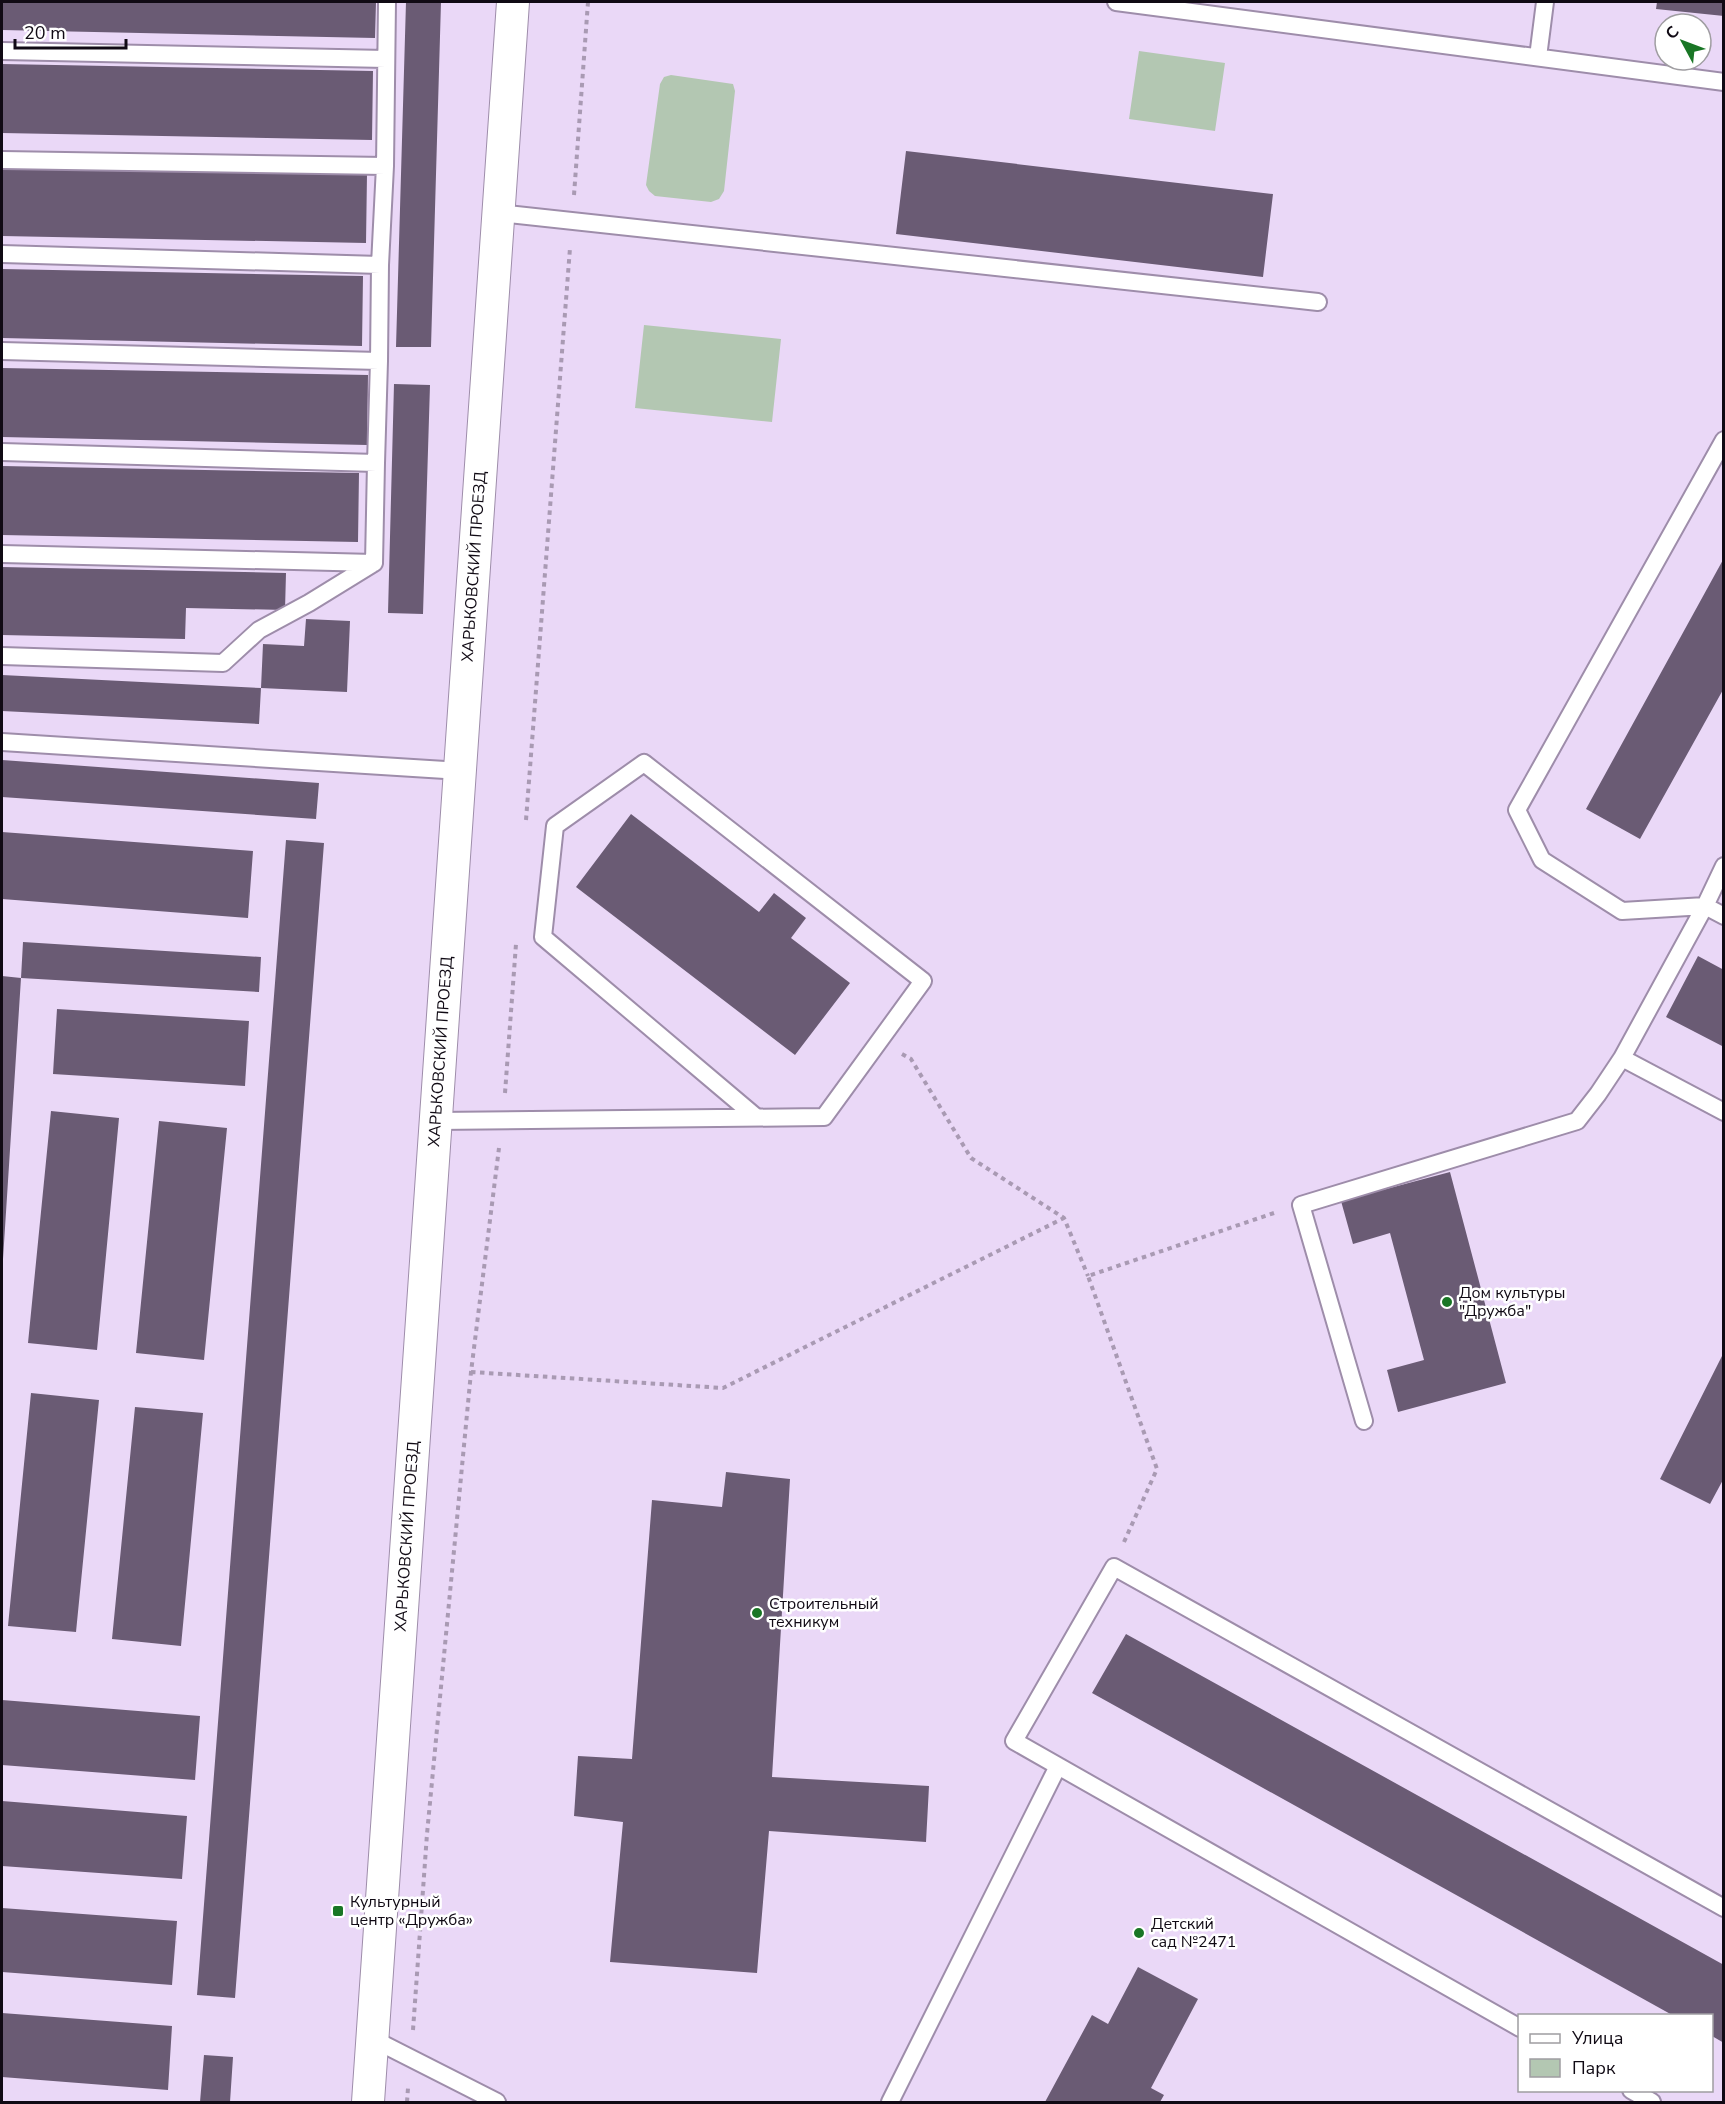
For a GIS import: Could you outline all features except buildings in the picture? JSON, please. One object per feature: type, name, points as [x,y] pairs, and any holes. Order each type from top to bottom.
[{"type":"street","name":"ХАРЬКОВСКИЙ ПРОЕЗД","points":[[368,2103],[513,2]]},
{"type":"lane","points":[[374,563],[387,2]]},
{"type":"lane","points":[[1116,2],[1724,82]]},
{"type":"lane","points":[[1538,57],[1545,2]]},
{"type":"lane","points":[[2,51],[386,59]]},
{"type":"lane","points":[[2,160],[385,166]]},
{"type":"lane","points":[[499,213],[1318,302]]},
{"type":"lane","points":[[2,254],[380,265]]},
{"type":"lane","points":[[2,351],[380,361]]},
{"type":"lane","points":[[1724,440],[1517,810],[1542,860],[1622,911],[1705,906],[1724,916]]},
{"type":"lane","points":[[2,452],[376,463]]},
{"type":"lane","points":[[2,554],[374,563]]},
{"type":"lane","points":[[2,656],[223,663],[259,630],[309,603],[374,563]]},
{"type":"lane","points":[[2,742],[460,771]]},
{"type":"lane","points":[[436,1121],[824,1117],[922,981],[644,763],[555,826],[543,937],[756,1117]]},
{"type":"lane","points":[[1364,1421],[1300,1205],[1577,1121],[1622,1058],[1705,906],[1724,866]]},
{"type":"lane","points":[[1622,1058],[1724,1112]]},
{"type":"lane","points":[[1518,2027],[1014,1741],[1114,1567],[1724,1908]]},
{"type":"lane","points":[[890,2103],[1058,1766]]},
{"type":"lane","points":[[373,2039],[497,2103]]},
{"type":"lane","points":[[1632,2092],[1652,2103]]},
{"type":"path","points":[[525,824],[588,2]]},
{"type":"path","points":[[407,2103],[427,1834],[471,1372],[503,1120],[516,942]]},
{"type":"path","points":[[880,1039],[911,1059],[971,1158],[1064,1218],[1088,1276],[1157,1469],[1114,1567]]},
{"type":"path","points":[[1088,1276],[1300,1205]]},
{"type":"path","points":[[471,1372],[723,1388],[1064,1218]]},
{"type":"green space","points":[[1139,51],[1225,63],[1215,131],[1129,119]]},
{"type":"green space","points":[[671,75],[733,84],[735,91],[724,191],[719,199],[711,202],[655,196],[646,185],[660,84],[664,77]]},
{"type":"green space","points":[[644,325],[781,339],[772,422],[635,408]]},
{"type":"place","name":"Дом культуры \"Дружба\"","points":[[1447,1302]]},
{"type":"place","name":"Строительный техникум","points":[[757,1613]]},
{"type":"place","name":"Культурный центр «Дружба»","points":[[338,1911]]},
{"type":"place","name":"Детский сад №2471","points":[[1139,1933]]}]
